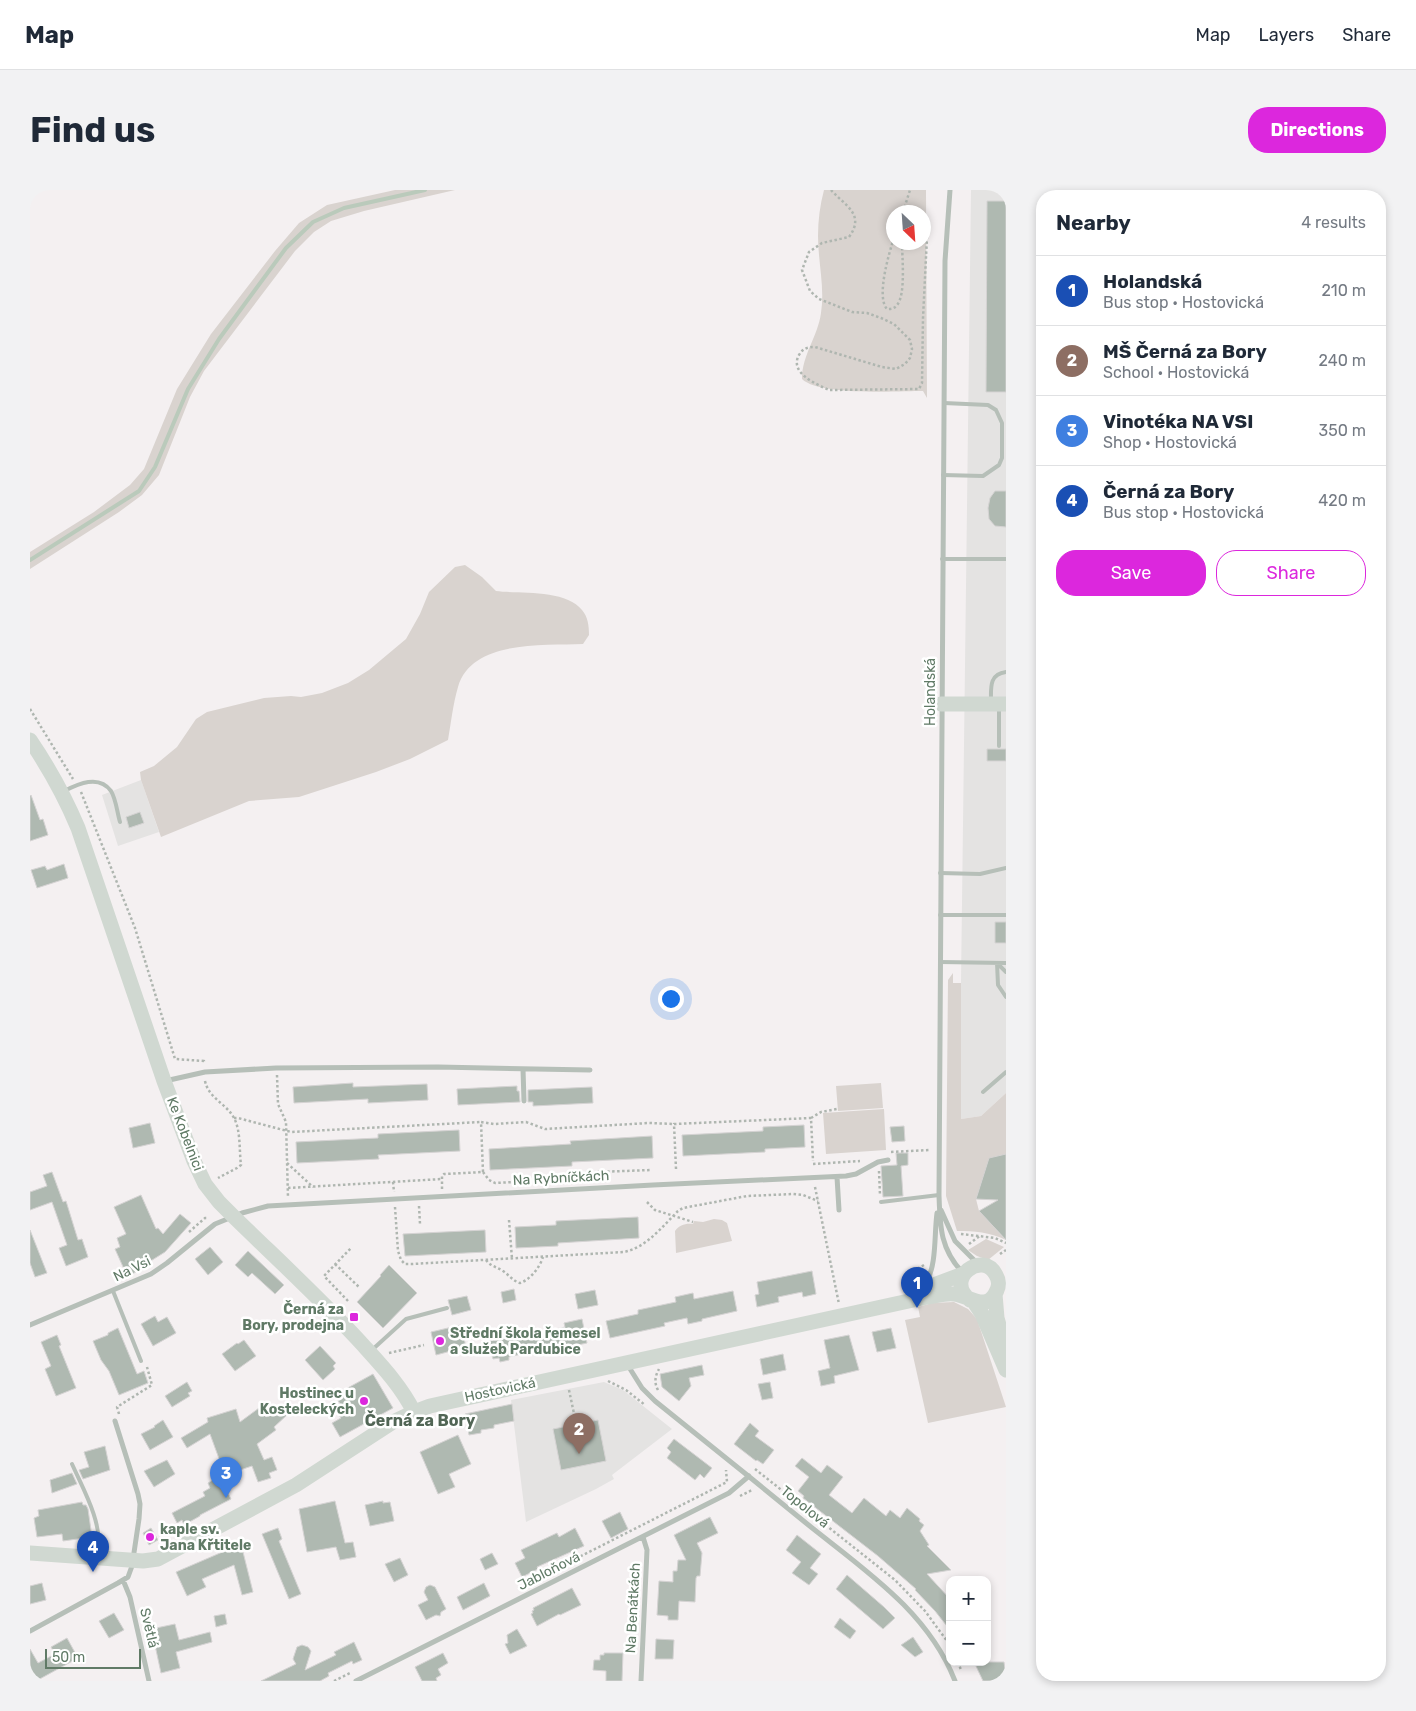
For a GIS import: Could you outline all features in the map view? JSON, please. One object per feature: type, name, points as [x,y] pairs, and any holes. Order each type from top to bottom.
[{"type":"main road","points":[[941,704],[999,704]]},
{"type":"main road","points":[[30,740],[62,792],[78,828],[164,1081]]},
{"type":"main road","name":"Ke Kobelnici","points":[[164,1081],[194,1161],[205,1184],[219,1202],[340,1320],[404,1394],[414,1412]]},
{"type":"main road","name":"Hostovická","points":[[842,1315],[914,1288],[964,1274],[974,1266],[994,1270]]},
{"type":"main road","points":[[994,1270],[1001,1292],[997,1318],[1006,1350]]},
{"type":"main road","points":[[964,1274],[961,1282],[962,1290],[972,1301],[984,1320],[1006,1370]]},
{"type":"main road","points":[[972,1301],[988,1301],[1001,1292]]},
{"type":"main road","name":"Hostovická","points":[[30,1553],[151,1561],[164,1557],[296,1485],[382,1429],[414,1412],[457,1400],[626,1362],[947,1294],[957,1294],[972,1301]]},
{"type":"main road","points":[[1006,1320],[1004,1334],[1006,1350]]},
{"type":"street","name":"Holandská","points":[[950,190],[945,262],[939,1195],[942,1236],[951,1258],[964,1274]]},
{"type":"street","name":"Ke Kobelnici","points":[[164,1081],[205,1072],[276,1068],[590,1070]]},
{"type":"street","points":[[523,1069],[524,1101]]},
{"type":"street","name":"Na Rybníčkách","points":[[233,1216],[268,1206],[288,1204],[850,1176],[878,1162],[888,1160]]},
{"type":"street","points":[[837,1177],[839,1210]]},
{"type":"street","name":"Holandská","points":[[939,1195],[942,1211],[951,1234],[974,1261],[994,1270]]},
{"type":"street","name":"Holandská","points":[[914,1288],[926,1284],[931,1273],[939,1195]]},
{"type":"street","name":"Na Vsi","points":[[30,1325],[151,1274],[168,1263],[208,1229],[233,1216]]},
{"type":"street","name":"Topolová","points":[[626,1362],[637,1382],[647,1394],[897,1597],[931,1634],[943,1654],[955,1681]]},
{"type":"street","points":[[30,1631],[123,1580],[130,1571],[139,1519],[139,1499],[115,1421]]},
{"type":"street","name":"Jabloňová","points":[[356,1681],[643,1537],[729,1492],[749,1476]]},
{"type":"street","name":"Na Benátkách","points":[[641,1681],[647,1550],[643,1537]]},
{"type":"street","name":"Světlá","points":[[123,1580],[130,1597],[149,1681]]},
{"type":"lane","points":[[943,475],[983,476],[999,465],[1002,458],[1002,423],[1000,415],[996,410],[988,405],[944,404]]},
{"type":"lane","points":[[942,559],[1006,559]]},
{"type":"lane","points":[[999,746],[999,704],[993,679],[997,674],[1006,672]]},
{"type":"lane","points":[[62,792],[76,785],[95,781],[106,787],[112,795],[120,822]]},
{"type":"lane","points":[[940,873],[980,874],[1006,868]]},
{"type":"lane","points":[[940,916],[1006,915]]},
{"type":"lane","points":[[940,962],[1006,963]]},
{"type":"lane","points":[[997,963],[1006,972]]},
{"type":"lane","points":[[997,963],[998,986],[1006,997]]},
{"type":"lane","points":[[983,1092],[1006,1072]]},
{"type":"lane","points":[[881,1202],[939,1195]]},
{"type":"lane","points":[[113,1291],[141,1361]]},
{"type":"lane","points":[[370,1353],[406,1319],[447,1308]]},
{"type":"lane","points":[[72,1464],[96,1520],[100,1539],[100,1558]]},
{"type":"path","points":[[831,190],[849,205],[856,223],[849,237],[822,243],[809,252],[802,270],[810,291],[819,299],[852,312],[867,313],[894,324],[910,340],[912,349],[910,358],[896,368],[882,367],[815,347],[807,347],[800,352],[796,360],[796,366],[800,372],[818,385],[828,390],[919,389],[922,383],[926,250]]},
{"type":"path","points":[[905,205],[910,190]]},
{"type":"path","points":[[891,250],[882,298],[886,309],[898,305],[900,300],[902,290],[902,250]]},
{"type":"path","points":[[30,711],[83,796],[135,928],[175,1059],[204,1062],[205,1083],[210,1094],[234,1118],[237,1126],[241,1165],[205,1184]]},
{"type":"path","points":[[276,1068],[278,1104],[285,1120],[286,1130],[288,1204]]},
{"type":"path","points":[[234,1118],[291,1132],[481,1122],[494,1124],[526,1122],[545,1129],[649,1123],[674,1124],[812,1118],[821,1112],[837,1109]]},
{"type":"path","points":[[812,1118],[813,1163],[863,1160]]},
{"type":"path","points":[[481,1122],[483,1172],[489,1180],[495,1183],[576,1179],[598,1172],[651,1170]]},
{"type":"path","points":[[674,1124],[676,1168]]},
{"type":"path","points":[[888,1160],[888,1152],[939,1149]]},
{"type":"path","points":[[878,1162],[881,1202]]},
{"type":"path","points":[[287,1163],[313,1187]]},
{"type":"path","points":[[443,1196],[442,1176],[448,1173],[483,1172]]},
{"type":"path","points":[[813,1177],[842,1315]]},
{"type":"path","points":[[288,1188],[442,1179]]},
{"type":"path","points":[[397,1225],[399,1257],[405,1264],[512,1259],[629,1251],[651,1239],[683,1208],[747,1196],[793,1194],[818,1201]]},
{"type":"path","points":[[418,1197],[420,1224]]},
{"type":"path","points":[[647,1202],[656,1210],[693,1222]]},
{"type":"path","points":[[186,1234],[205,1218],[211,1217]]},
{"type":"path","points":[[509,1220],[512,1259]]},
{"type":"path","points":[[951,1234],[995,1238],[1006,1244]]},
{"type":"path","points":[[962,1249],[981,1236]]},
{"type":"path","points":[[348,1301],[324,1276],[351,1248]]},
{"type":"path","points":[[1000,1254],[1006,1250]]},
{"type":"path","points":[[486,1260],[520,1283],[527,1280],[538,1267],[543,1257]]},
{"type":"path","points":[[914,1288],[919,1267],[932,1263]]},
{"type":"path","points":[[335,1264],[360,1288]]},
{"type":"path","points":[[387,1354],[424,1345]]},
{"type":"path","points":[[121,1418],[117,1407],[152,1385],[145,1363],[141,1361]]},
{"type":"path","points":[[606,1380],[626,1390],[649,1408]]},
{"type":"path","points":[[569,1388],[576,1423]]},
{"type":"path","points":[[518,1588],[727,1482],[726,1470],[752,1490]]},
{"type":"path","points":[[334,1681],[352,1672]]},
{"type":"shaded area","points":[[395,190],[455,190],[364,211],[331,221],[314,232],[295,251],[204,371],[190,397],[159,475],[142,495],[119,512],[30,569],[30,552],[94,512],[130,485],[144,469],[177,389],[211,334],[299,223],[327,205]]},
{"type":"shaded area","points":[[824,190],[926,190],[926,205],[886,205],[886,250],[926,250],[927,398],[923,391],[878,392],[841,390],[825,388],[802,379],[807,354],[817,330],[821,313],[822,294],[818,246],[820,207]]},
{"type":"shaded area","points":[[971,190],[1006,190],[1006,1093],[981,1116],[961,1119],[961,983]]},
{"type":"shaded area","points":[[465,565],[482,577],[496,591],[542,594],[575,603],[586,616],[589,635],[583,644],[511,648],[478,660],[466,671],[458,687],[448,740],[410,759],[299,797],[249,801],[161,837],[141,780],[140,772],[154,766],[177,747],[196,719],[207,712],[264,698],[301,697],[322,693],[348,683],[369,670],[406,639],[420,614],[429,592],[455,567]]},
{"type":"shaded area","points":[[141,780],[159,832],[118,846],[102,795]]},
{"type":"shaded area","points":[[953,973],[953,983],[961,983],[961,1119],[981,1116],[1006,1093],[1006,1154],[996,1157],[987,1165],[976,1199],[979,1211],[1006,1240],[982,1232],[957,1231],[946,1196],[948,980]]},
{"type":"shaded area","points":[[881,1083],[883,1108],[838,1111],[836,1086]]},
{"type":"shaded area","points":[[884,1109],[886,1150],[826,1154],[823,1113]]},
{"type":"shaded area","points":[[714,1219],[727,1223],[732,1241],[676,1253],[675,1231],[679,1227],[685,1224],[693,1224],[694,1221],[703,1222]]},
{"type":"shaded area","points":[[986,1239],[1004,1247],[988,1260],[968,1250]]},
{"type":"shaded area","points":[[954,1302],[968,1309],[977,1319],[1006,1407],[928,1423],[905,1320],[920,1317],[918,1307],[932,1303]]},
{"type":"shaded area","points":[[604,1382],[623,1390],[672,1429],[612,1475],[614,1479],[526,1522],[511,1400]]},
{"type":"building","points":[[987,201],[1006,201],[1006,392],[986,392]]},
{"type":"building","points":[[995,491],[1006,491],[1006,527],[995,526],[989,519],[988,508],[990,498]]},
{"type":"building","points":[[987,749],[1006,749],[1006,761],[987,761]]},
{"type":"building","points":[[30,796],[40,820],[43,819],[48,835],[30,841]]},
{"type":"building","points":[[140,812],[144,823],[129,828],[126,817]]},
{"type":"building","points":[[64,864],[68,878],[37,888],[31,870],[45,866],[47,870]]},
{"type":"building","points":[[995,922],[1006,922],[1006,943],[995,943]]},
{"type":"building","points":[[353,1083],[353,1087],[427,1084],[428,1100],[368,1103],[368,1099],[294,1103],[293,1087]]},
{"type":"building","points":[[517,1086],[520,1102],[458,1105],[457,1089]]},
{"type":"building","points":[[592,1087],[593,1103],[533,1106],[533,1102],[528,1102],[528,1090]]},
{"type":"building","points":[[150,1123],[155,1143],[133,1148],[129,1128]]},
{"type":"building","points":[[804,1125],[805,1147],[765,1149],[765,1152],[683,1156],[682,1135],[763,1131],[763,1127]]},
{"type":"building","points":[[904,1126],[905,1141],[892,1142],[890,1127]]},
{"type":"building","points":[[459,1130],[460,1151],[378,1155],[379,1159],[297,1163],[296,1142],[378,1138],[378,1134]]},
{"type":"building","points":[[652,1136],[653,1158],[572,1162],[572,1166],[490,1170],[489,1149],[571,1144],[570,1141]]},
{"type":"building","points":[[896,1153],[908,1153],[908,1165],[901,1166],[903,1196],[883,1197],[881,1166],[897,1165]]},
{"type":"building","points":[[1006,1154],[1006,1240],[979,1211],[998,1200],[976,1199],[989,1158]]},
{"type":"building","points":[[52,1172],[63,1202],[66,1201],[78,1240],[82,1239],[88,1257],[66,1266],[59,1248],[67,1245],[52,1202],[30,1210],[30,1192],[47,1186],[43,1175]]},
{"type":"building","points":[[141,1195],[156,1229],[158,1228],[163,1234],[180,1214],[191,1223],[165,1252],[132,1274],[129,1267],[124,1269],[115,1249],[120,1247],[117,1238],[126,1234],[114,1207]]},
{"type":"building","points":[[638,1217],[639,1238],[558,1243],[558,1246],[516,1248],[515,1227],[556,1225],[556,1221]]},
{"type":"building","points":[[30,1230],[47,1273],[35,1277],[30,1263]]},
{"type":"building","points":[[485,1230],[486,1252],[405,1256],[403,1234]]},
{"type":"building","points":[[210,1247],[223,1262],[208,1275],[195,1259]]},
{"type":"building","points":[[248,1251],[284,1285],[275,1294],[252,1273],[248,1277],[235,1265]]},
{"type":"building","points":[[389,1265],[417,1293],[383,1328],[357,1302]]},
{"type":"building","points":[[812,1271],[816,1294],[803,1297],[802,1292],[778,1297],[779,1302],[757,1307],[755,1295],[759,1294],[757,1282]]},
{"type":"building","points":[[514,1289],[516,1300],[503,1303],[501,1292]]},
{"type":"building","points":[[595,1290],[598,1305],[578,1309],[575,1294]]},
{"type":"building","points":[[733,1291],[737,1311],[688,1324],[687,1318],[664,1323],[665,1326],[610,1338],[606,1321],[638,1314],[638,1310],[676,1302],[675,1297],[693,1293],[694,1299]]},
{"type":"building","points":[[467,1296],[471,1310],[452,1315],[448,1300]]},
{"type":"building","points":[[155,1316],[158,1322],[167,1317],[176,1333],[153,1346],[141,1324]]},
{"type":"building","points":[[582,1319],[587,1343],[531,1355],[530,1352],[509,1357],[509,1360],[500,1362],[499,1358],[493,1359],[489,1341],[509,1337],[510,1339],[565,1327],[564,1323]]},
{"type":"building","points":[[461,1325],[466,1347],[436,1355],[431,1332]]},
{"type":"building","points":[[118,1328],[137,1374],[144,1371],[148,1383],[119,1395],[93,1341],[108,1335],[108,1333]]},
{"type":"building","points":[[891,1328],[896,1348],[877,1352],[872,1332]]},
{"type":"building","points":[[57,1335],[61,1345],[59,1346],[76,1388],[56,1396],[45,1369],[51,1366],[41,1342]]},
{"type":"building","points":[[849,1335],[859,1370],[834,1376],[835,1383],[821,1386],[818,1371],[830,1368],[824,1340]]},
{"type":"building","points":[[244,1340],[256,1356],[235,1371],[222,1354]]},
{"type":"building","points":[[320,1346],[336,1363],[333,1366],[335,1369],[323,1380],[305,1360]]},
{"type":"building","points":[[783,1354],[786,1370],[763,1375],[760,1359]]},
{"type":"building","points":[[702,1365],[704,1375],[689,1378],[691,1386],[679,1401],[662,1387],[660,1374]]},
{"type":"building","name":"Hostinec u Kosteleckých","points":[[373,1374],[393,1408],[340,1437],[332,1423],[341,1418],[338,1414],[344,1411],[335,1395]]},
{"type":"building","points":[[187,1382],[192,1391],[188,1393],[190,1396],[172,1407],[165,1396]]},
{"type":"building","points":[[770,1382],[773,1398],[762,1400],[758,1384]]},
{"type":"building","points":[[512,1404],[514,1421],[494,1425],[494,1428],[481,1430],[481,1433],[469,1435],[465,1414]]},
{"type":"building","points":[[280,1406],[287,1415],[274,1427],[276,1430],[257,1444],[264,1460],[272,1457],[277,1470],[269,1473],[271,1478],[258,1482],[252,1466],[225,1475],[210,1434],[187,1448],[181,1438],[208,1422],[207,1418],[236,1409],[240,1422],[259,1408],[266,1417]]},
{"type":"building","points":[[163,1420],[173,1437],[150,1450],[141,1434],[155,1427]]},
{"type":"building","points":[[598,1420],[606,1461],[561,1470],[553,1429]]},
{"type":"building","points":[[750,1423],[759,1431],[755,1436],[774,1450],[763,1464],[756,1461],[734,1444]]},
{"type":"building","points":[[458,1435],[471,1464],[449,1474],[455,1487],[438,1494],[420,1452]]},
{"type":"building","points":[[674,1439],[712,1468],[704,1478],[700,1474],[695,1480],[667,1458],[671,1452],[667,1448]]},
{"type":"building","points":[[105,1446],[110,1470],[83,1479],[79,1470],[89,1467],[84,1452]]},
{"type":"building","points":[[802,1458],[821,1473],[827,1465],[843,1477],[829,1495],[852,1513],[864,1498],[886,1516],[890,1510],[900,1518],[907,1508],[920,1519],[919,1521],[924,1525],[920,1531],[929,1545],[927,1546],[951,1570],[927,1574],[946,1595],[946,1625],[916,1589],[878,1556],[803,1498],[804,1496],[798,1491],[809,1477],[795,1466]]},
{"type":"building","points":[[167,1460],[175,1474],[154,1487],[144,1471]]},
{"type":"building","points":[[72,1473],[77,1484],[52,1493],[50,1480]]},
{"type":"building","points":[[219,1476],[231,1499],[184,1525],[182,1520],[177,1523],[172,1513],[205,1496],[203,1492],[210,1488],[208,1483]]},
{"type":"building","points":[[335,1501],[345,1543],[353,1542],[356,1557],[340,1560],[336,1547],[307,1552],[299,1509]]},
{"type":"building","points":[[383,1501],[383,1503],[390,1502],[394,1521],[370,1526],[365,1505]]},
{"type":"building","points":[[82,1502],[88,1509],[92,1537],[63,1541],[62,1534],[37,1537],[34,1518],[39,1516],[38,1510]]},
{"type":"building","points":[[620,1512],[628,1529],[611,1538],[602,1521]]},
{"type":"building","points":[[710,1517],[718,1533],[697,1543],[702,1553],[700,1576],[696,1578],[695,1602],[679,1601],[678,1620],[668,1620],[668,1616],[657,1615],[659,1581],[673,1582],[673,1571],[677,1571],[678,1560],[686,1560],[674,1535]]},
{"type":"building","name":"kaple sv. Jana Křtitele","points":[[151,1528],[158,1540],[149,1545],[143,1533]]},
{"type":"building","points":[[278,1528],[282,1539],[279,1541],[301,1594],[289,1599],[262,1534]]},
{"type":"building","points":[[575,1528],[584,1546],[537,1567],[538,1569],[522,1577],[515,1563],[525,1558],[521,1550],[557,1533],[559,1537]]},
{"type":"building","points":[[797,1535],[821,1554],[810,1568],[818,1574],[809,1585],[792,1573],[801,1562],[786,1550]]},
{"type":"building","points":[[241,1544],[253,1592],[242,1595],[234,1565],[202,1579],[206,1587],[187,1596],[176,1572]]},
{"type":"building","points":[[492,1553],[498,1564],[485,1570],[480,1559]]},
{"type":"building","points":[[400,1558],[408,1575],[394,1582],[385,1564]]},
{"type":"building","points":[[847,1575],[895,1618],[883,1629],[836,1589]]},
{"type":"building","points":[[42,1583],[46,1600],[30,1604],[30,1586]]},
{"type":"building","points":[[484,1583],[490,1596],[463,1610],[457,1597]]},
{"type":"building","points":[[430,1585],[435,1587],[446,1609],[441,1612],[440,1616],[436,1615],[426,1620],[418,1605],[428,1600],[424,1592],[426,1587]]},
{"type":"building","points":[[572,1588],[581,1605],[537,1626],[531,1614],[534,1610],[533,1608]]},
{"type":"building","points":[[114,1613],[124,1630],[109,1638],[99,1621]]},
{"type":"building","points":[[225,1614],[227,1624],[216,1627],[214,1616]]},
{"type":"building","points":[[840,1618],[856,1631],[850,1639],[834,1627]]},
{"type":"building","points":[[175,1624],[179,1640],[210,1632],[212,1642],[176,1652],[180,1668],[161,1673],[153,1636],[157,1635],[156,1628]]},
{"type":"building","points":[[517,1629],[527,1646],[510,1654],[505,1644],[508,1643],[507,1635]]},
{"type":"building","points":[[913,1637],[923,1652],[915,1657],[901,1645]]},
{"type":"building","points":[[67,1638],[78,1658],[36,1681],[30,1681],[30,1649],[38,1663],[55,1654],[51,1647]]},
{"type":"building","points":[[656,1639],[674,1640],[673,1659],[655,1659]]},
{"type":"building","points":[[354,1642],[362,1660],[353,1664],[352,1661],[328,1673],[329,1676],[320,1681],[261,1681],[296,1664],[293,1659],[297,1647],[302,1645],[308,1647],[311,1651],[305,1670],[336,1655],[334,1652]]},
{"type":"building","points":[[443,1653],[448,1663],[438,1669],[441,1675],[436,1678],[437,1681],[422,1681],[415,1667]]},
{"type":"building","points":[[604,1653],[623,1653],[622,1681],[606,1681],[606,1671],[593,1670],[594,1660],[600,1660],[600,1655],[604,1655]]},
{"type":"building","points":[[991,1662],[1004,1662],[1006,1676],[1000,1677],[1001,1681],[983,1681],[976,1666],[991,1666]]},
{"type":"waterway","points":[[30,560],[139,491],[155,467],[188,389],[219,339],[286,248],[313,222],[344,208],[425,190]]},
{"type":"place","name":"Holandská","points":[[917,1308]]},
{"type":"place","name":"Černá za Bory, prodejna","points":[[354,1317]]},
{"type":"place","name":"Střední škola řemesel a služeb Pardubice","points":[[440,1341]]},
{"type":"place","name":"Hostinec u Kosteleckých","points":[[364,1401]]},
{"type":"place","name":"MŠ Černá za Bory","points":[[579,1454]]},
{"type":"place","name":"Vinotéka NA VSI","points":[[226,1498]]},
{"type":"place","name":"kaple sv. Jana Křtitele","points":[[150,1537]]},
{"type":"place","name":"Černá za Bory","points":[[93,1572]]},
{"type":"district","name":"Černá za Bory","points":[[420,1420]]}]
